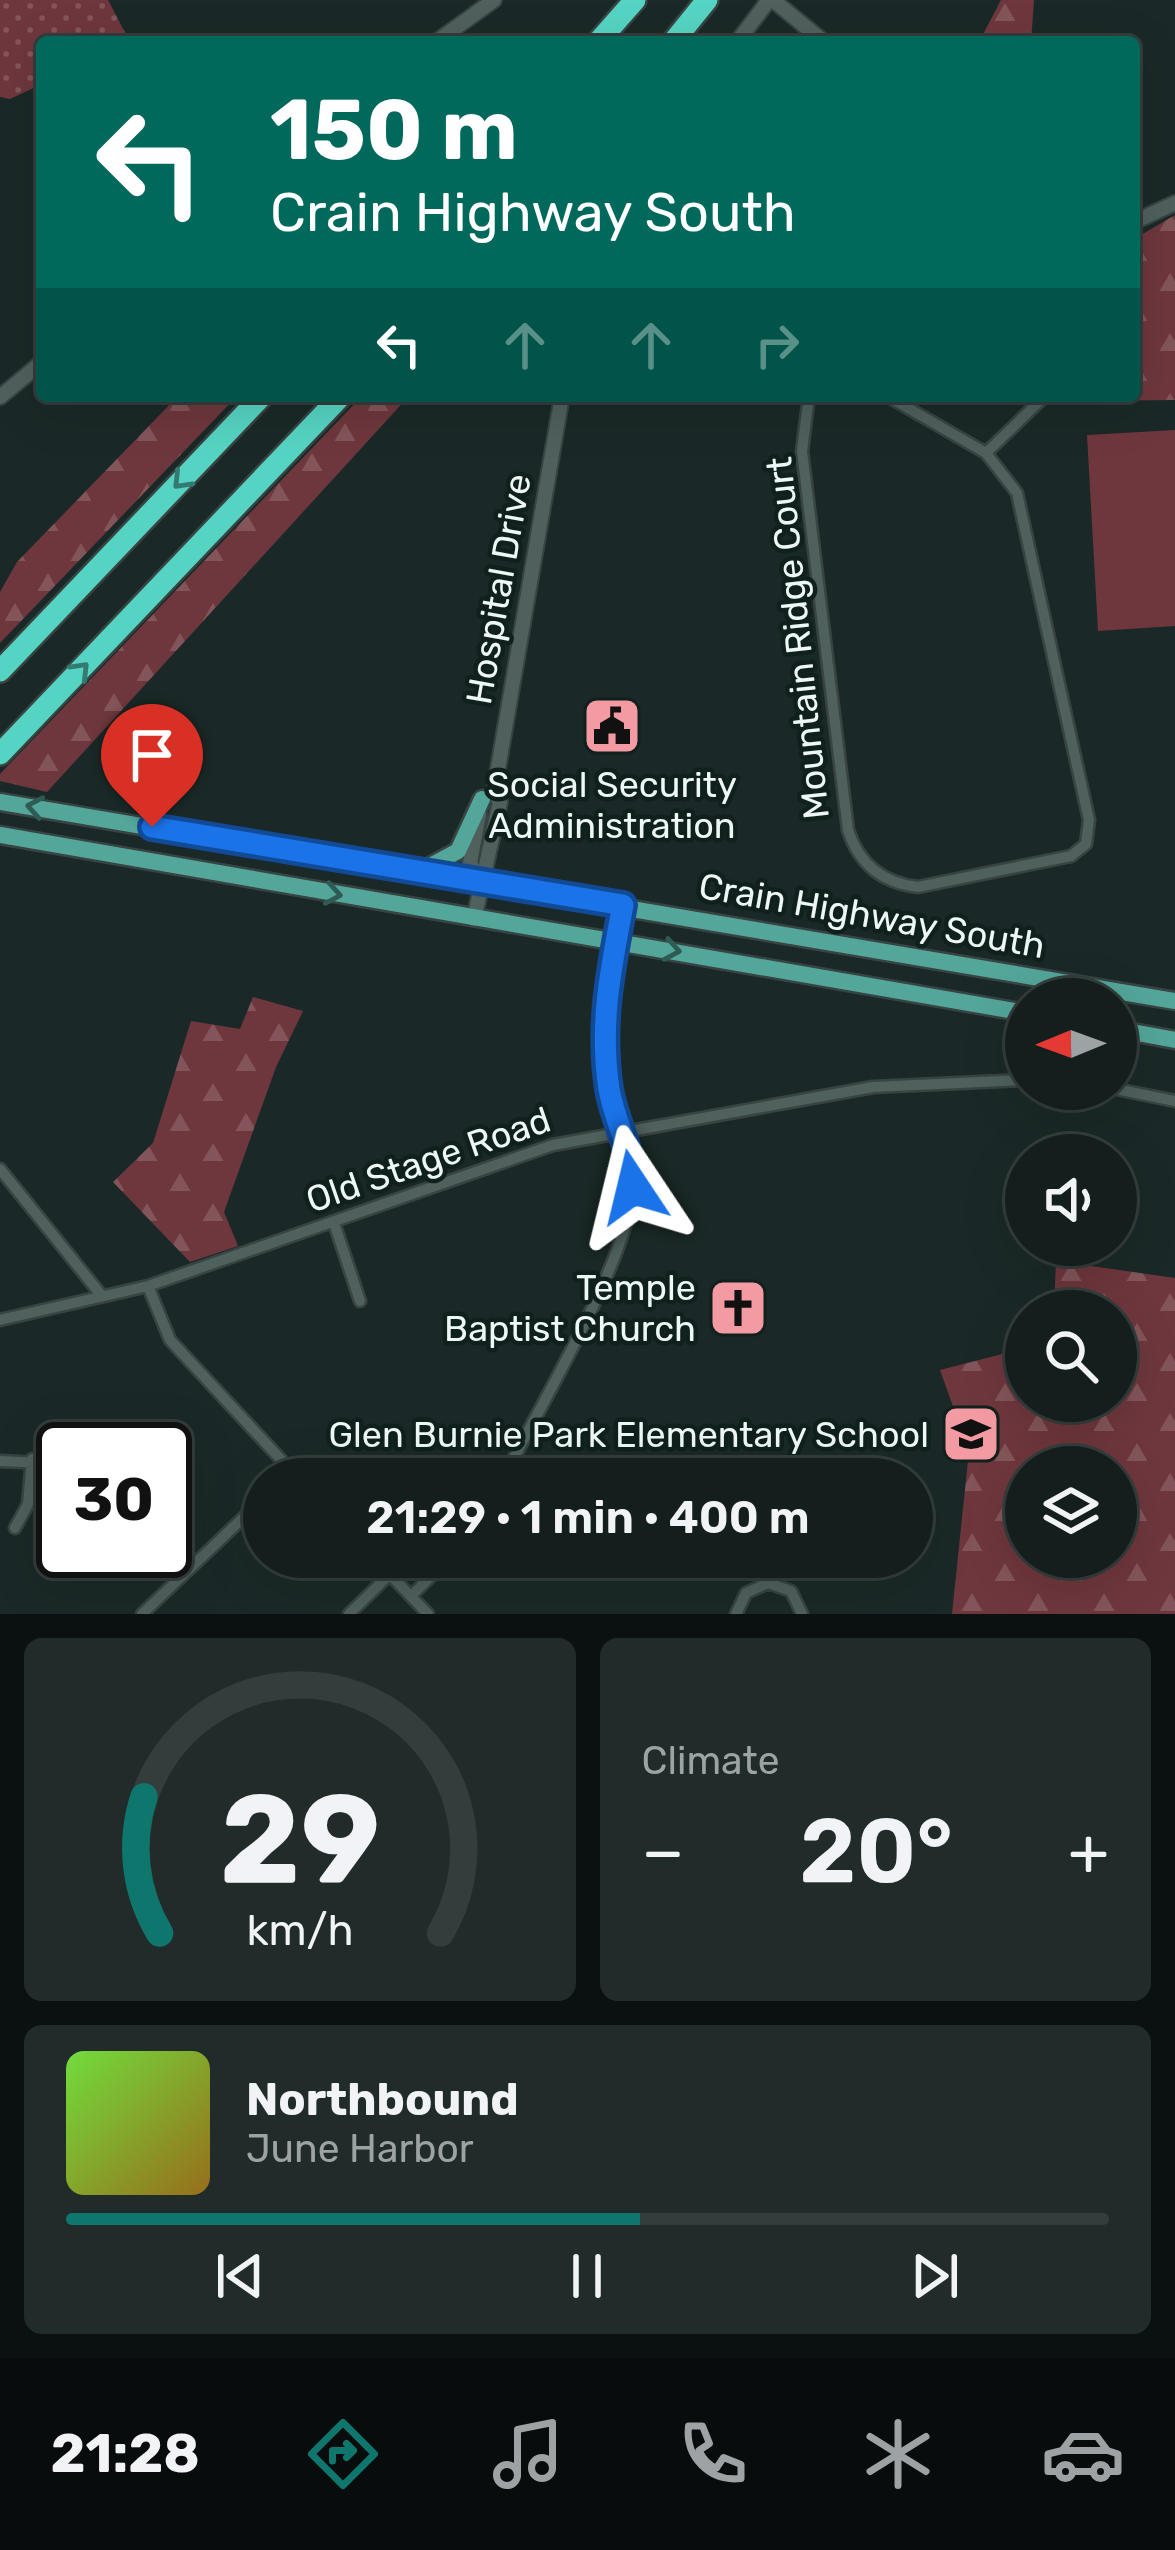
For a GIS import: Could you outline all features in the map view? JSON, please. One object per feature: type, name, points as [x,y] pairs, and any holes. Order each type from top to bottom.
[{"type":"highway","points":[[603,36],[634,0]]},
{"type":"highway","points":[[678,36],[707,0]]},
{"type":"highway","points":[[0,671],[256,402]]},
{"type":"highway","points":[[0,754],[335,402]]},
{"type":"main road","points":[[415,872],[431,869],[458,851],[488,795]]},
{"type":"main road","name":"Crain Highway South","points":[[0,802],[1175,1000]]},
{"type":"main road","name":"Crain Highway South","points":[[0,835],[1005,1009]]},
{"type":"main road","points":[[1137,1033],[1175,1040]]},
{"type":"street","points":[[444,36],[494,0]]},
{"type":"street","points":[[742,36],[771,0],[816,36]]},
{"type":"street","points":[[1140,219],[1175,203]]},
{"type":"street","points":[[0,398],[36,367]]},
{"type":"street","name":"Hospital Drive","points":[[474,919],[500,802],[488,795],[561,402]]},
{"type":"street","name":"Mountain Ridge Court","points":[[808,402],[802,451],[848,830],[856,853],[894,885],[918,887],[1071,856],[1086,844],[1089,820],[1017,493],[986,453]]},
{"type":"street","points":[[897,402],[986,453],[1039,402]]},
{"type":"street","points":[[513,1458],[624,1238],[633,1187],[604,1054],[614,940],[623,905]]},
{"type":"street","name":"Old Stage Road","points":[[0,1320],[148,1286],[533,1151],[624,1130],[872,1087],[1005,1081]]},
{"type":"street","points":[[1137,1093],[1175,1101]]},
{"type":"street","points":[[0,1169],[102,1297]]},
{"type":"street","points":[[334,1223],[360,1301]]},
{"type":"street","points":[[148,1286],[170,1340],[275,1458]]},
{"type":"street","points":[[16,1528],[28,1504],[32,1459]]},
{"type":"street","points":[[0,1461],[36,1460]]},
{"type":"street","points":[[192,1564],[243,1517]]},
{"type":"street","points":[[142,1614],[177,1578]]},
{"type":"street","points":[[349,1614],[386,1578]]},
{"type":"street","points":[[392,1578],[428,1614]]},
{"type":"street","points":[[410,1596],[429,1578]]},
{"type":"street","points":[[736,1614],[746,1593],[768,1582],[791,1591],[802,1614]]},
{"type":"green space","points":[[0,0],[108,0],[127,36],[36,36],[36,87],[10,99],[0,97]]},
{"type":"green space","points":[[1001,0],[1034,0],[1031,36],[982,36]]},
{"type":"green space","points":[[1175,215],[1175,400],[1140,400],[1140,235]]},
{"type":"green space","points":[[172,402],[231,402],[0,643],[0,592],[17,562]]},
{"type":"green space","points":[[356,402],[404,402],[47,792],[0,781],[0,774]]},
{"type":"green space","points":[[1175,430],[1175,626],[1098,631],[1087,435]]},
{"type":"green space","points":[[253,997],[303,1011],[276,1067],[224,1212],[238,1246],[190,1262],[113,1182],[153,1143],[191,1021],[240,1029]]},
{"type":"green space","points":[[1056,1266],[1175,1278],[1175,1614],[952,1614],[969,1451],[940,1370],[1005,1353],[1005,1422],[1137,1422],[1137,1290],[1055,1290]]},
{"type":"place","name":"Social Security Administration","points":[[612,726]]},
{"type":"place","name":"Temple Baptist Church","points":[[738,1308]]},
{"type":"place","name":"Glen Burnie Park Elementary School","points":[[971,1434]]},
{"type":"route","points":[[152,827],[623,905],[607,977],[603,1027],[610,1097],[629,1143],[633,1187]]}]
